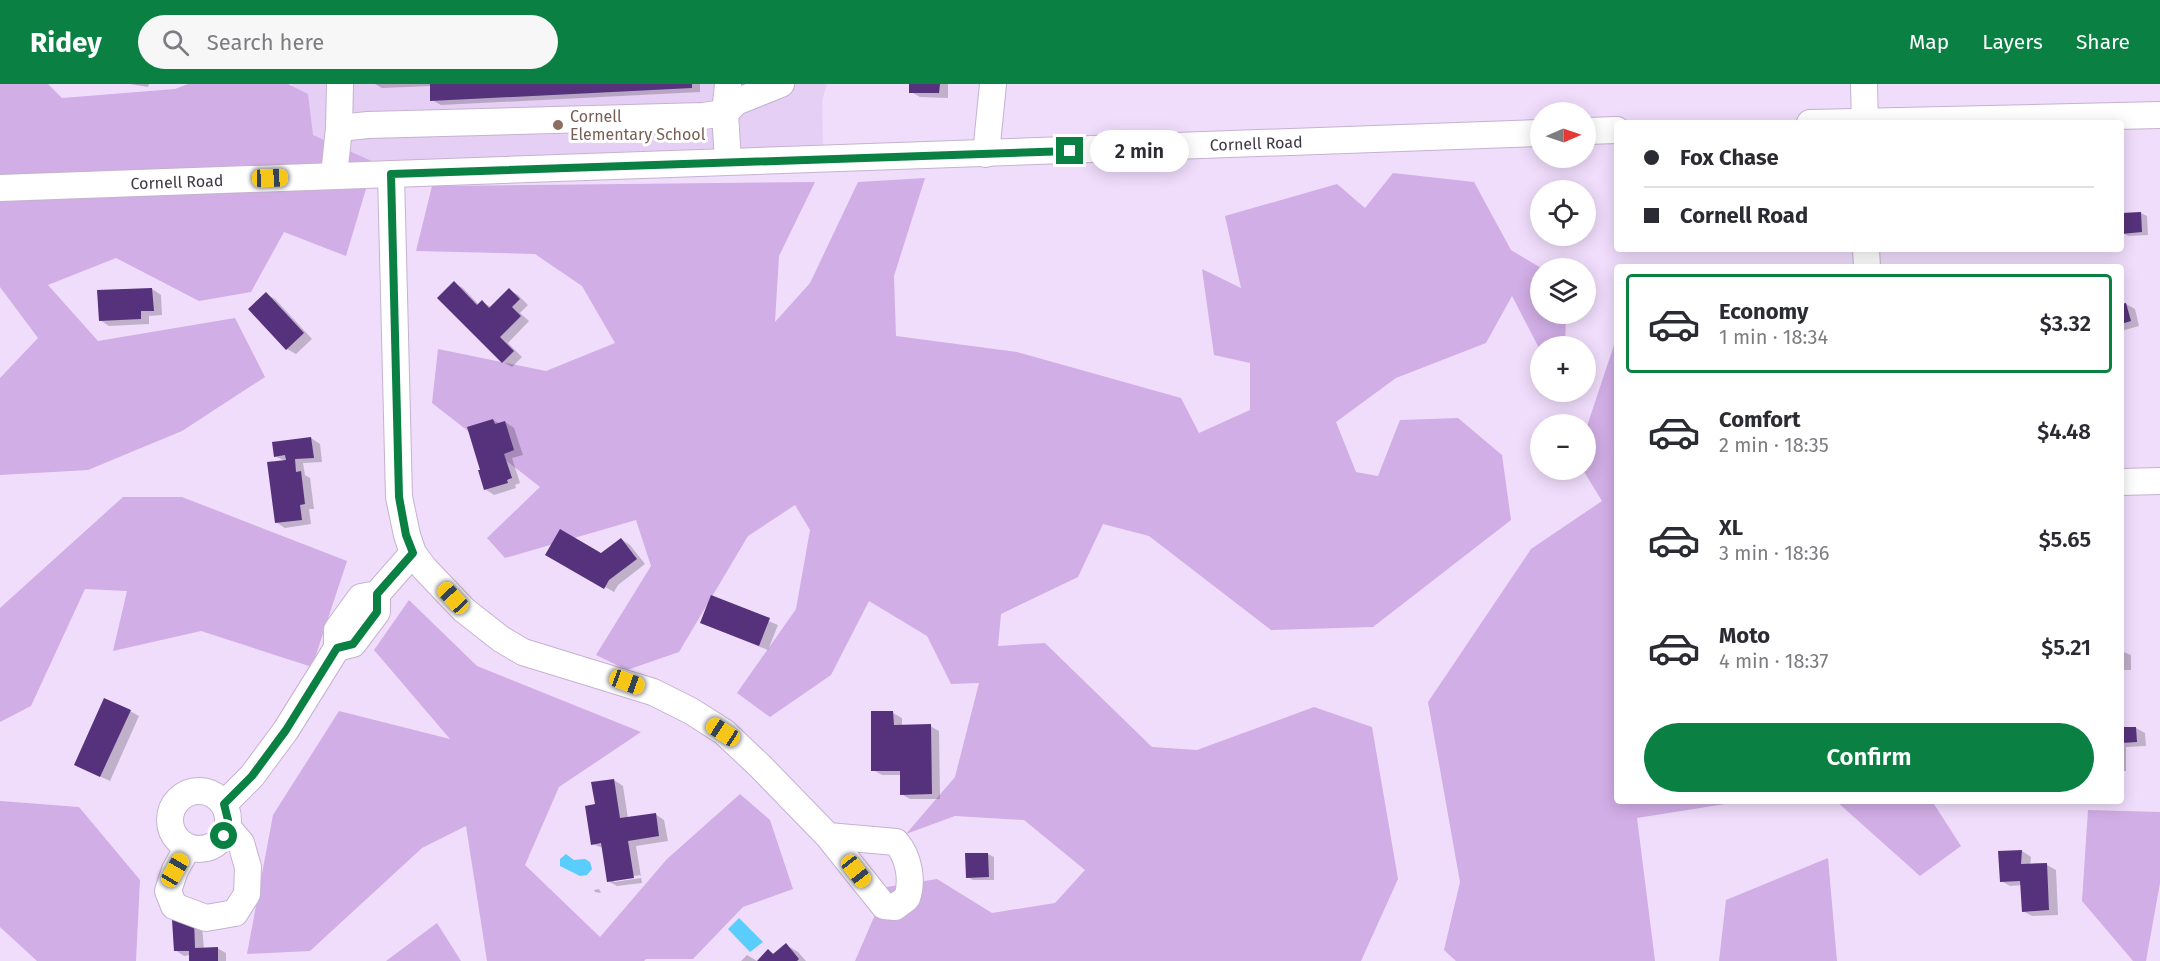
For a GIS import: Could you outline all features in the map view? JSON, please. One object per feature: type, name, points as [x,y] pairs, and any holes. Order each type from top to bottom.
[{"type":"street","points":[[334,176],[339,128],[340,84]]},
{"type":"street","points":[[728,84],[725,113],[728,161]]},
{"type":"street","points":[[339,128],[368,125],[704,116],[725,113],[736,102],[781,84]]},
{"type":"street","points":[[986,154],[993,84]]},
{"type":"street","points":[[1864,84],[1865,120]]},
{"type":"street","points":[[1949,120],[2160,115]]},
{"type":"street","points":[[1596,131],[1614,130]]},
{"type":"street","name":"Cornell Road","points":[[0,188],[1530,133]]},
{"type":"street","points":[[391,174],[399,497],[406,535],[413,553],[424,568],[464,610],[508,644],[544,659],[627,682],[653,692],[691,711],[723,732],[760,766],[828,836]]},
{"type":"street","points":[[2124,482],[2160,480]]},
{"type":"street","points":[[188,847],[175,870],[168,891],[174,906],[206,918],[235,913],[247,894],[248,867],[241,843],[226,816],[218,798],[203,791],[195,792],[180,799],[171,813],[170,821],[175,837],[188,847],[204,849],[219,842],[226,816],[286,730],[337,648],[337,630],[361,597],[377,594],[413,553]]},
{"type":"shaded area","points":[[0,84],[48,84],[62,98],[175,89],[188,84],[288,84],[308,94],[313,135],[374,162],[346,256],[284,232],[251,292],[199,301],[116,258],[48,285],[98,341],[235,318],[265,377],[182,431],[88,470],[0,475],[0,378],[38,338],[0,287]]},
{"type":"shaded area","name":"Cornell Elementary School","points":[[292,84],[827,84],[822,101],[823,148],[295,168]]},
{"type":"shaded area","points":[[1393,173],[1474,182],[1511,250],[1530,261],[1530,324],[1566,324],[1565,336],[1533,336],[1512,296],[1486,343],[1396,378],[1336,422],[1356,472],[1378,476],[1400,420],[1458,418],[1502,455],[1511,520],[1373,627],[1271,630],[1149,536],[1103,524],[1078,577],[1001,614],[998,646],[1045,643],[1152,747],[1197,750],[1314,707],[1372,727],[1398,879],[1361,961],[855,961],[887,887],[937,879],[992,913],[1055,903],[1085,870],[1024,820],[955,816],[906,834],[955,777],[979,683],[951,684],[927,636],[869,601],[831,675],[770,717],[737,693],[796,609],[810,530],[795,505],[748,536],[679,652],[627,670],[596,655],[651,566],[636,520],[505,558],[487,538],[540,487],[432,403],[438,349],[546,371],[615,343],[582,286],[535,254],[416,251],[432,186],[815,182],[779,256],[775,322],[810,283],[858,182],[925,178],[894,276],[896,336],[1017,352],[1181,398],[1199,433],[1250,410],[1250,363],[1214,355],[1202,269],[1241,288],[1225,216],[1337,184],[1365,208]]},
{"type":"shaded area","points":[[1614,345],[1614,804],[1725,804],[1637,818],[1655,961],[1456,961],[1444,950],[1460,882],[1428,702],[1531,549],[1602,501],[1589,480],[1596,480],[1596,414],[1591,414]]},
{"type":"shaded area","points":[[123,497],[182,497],[347,561],[312,667],[201,631],[113,651],[127,591],[85,589],[31,706],[0,722],[0,608]]},
{"type":"shaded area","points":[[409,600],[477,666],[641,732],[559,787],[525,865],[600,937],[667,859],[740,794],[770,820],[793,889],[743,907],[693,959],[487,961],[466,826],[422,848],[310,951],[247,954],[273,815],[339,711],[450,739],[374,650]]},
{"type":"shaded area","points":[[0,801],[79,807],[140,880],[136,961],[37,961],[0,927]]},
{"type":"shaded area","points":[[1839,804],[1934,804],[1961,846],[1920,876]]},
{"type":"shaded area","points":[[2088,810],[2160,812],[2160,883],[2146,961],[2133,961],[2082,901]]},
{"type":"shaded area","points":[[1828,858],[1837,961],[1719,961],[1726,900]]},
{"type":"shaded area","points":[[437,923],[461,961],[386,961]]},
{"type":"water","points":[[566,854],[574,860],[585,859],[590,862],[592,869],[587,875],[580,876],[560,866],[560,859]]},
{"type":"water","points":[[739,918],[763,942],[750,952],[728,929]]},
{"type":"building","points":[[430,84],[692,84],[692,88],[430,101]]},
{"type":"building","points":[[909,84],[940,84],[939,93],[909,93]]},
{"type":"building","points":[[2141,212],[2142,232],[2124,234],[2124,213]]},
{"type":"building","points":[[454,281],[477,305],[482,300],[489,308],[509,288],[520,299],[512,307],[521,316],[500,337],[514,351],[502,363],[437,298]]},
{"type":"building","points":[[152,288],[154,311],[141,311],[141,319],[99,321],[97,290]]},
{"type":"building","points":[[266,292],[304,333],[286,350],[248,309]]},
{"type":"building","points":[[2124,303],[2126,303],[2131,321],[2124,323]]},
{"type":"building","points":[[493,419],[495,424],[505,421],[514,450],[504,454],[512,478],[507,480],[508,483],[484,490],[467,427]]},
{"type":"building","points":[[311,437],[314,458],[295,459],[296,472],[301,471],[305,504],[300,505],[302,520],[275,523],[267,462],[286,460],[285,455],[274,457],[272,442]]},
{"type":"building","points":[[560,529],[601,553],[621,538],[637,559],[609,580],[604,589],[545,555]]},
{"type":"building","points":[[711,595],[770,618],[759,646],[700,623]]},
{"type":"building","points":[[104,698],[131,710],[100,777],[74,765]]},
{"type":"building","points":[[871,711],[893,711],[894,725],[931,724],[932,794],[900,795],[900,771],[871,771]]},
{"type":"building","points":[[2124,727],[2136,727],[2137,742],[2124,743]]},
{"type":"building","points":[[614,779],[620,818],[656,813],[659,836],[628,841],[634,878],[607,882],[601,843],[591,845],[585,806],[595,804],[591,782]]},
{"type":"building","points":[[2022,850],[2021,864],[2047,863],[2049,910],[2022,912],[2020,881],[2000,882],[1998,851]]},
{"type":"building","points":[[965,853],[988,853],[989,877],[966,878]]},
{"type":"building","points":[[194,919],[195,948],[218,947],[218,961],[189,961],[189,951],[174,951],[172,920]]},
{"type":"building","points":[[786,943],[799,959],[797,961],[757,961],[768,949],[773,954]]},
{"type":"place","name":"Cornell Elementary School","points":[[558,125]]},
{"type":"route","points":[[224,836],[228,828],[224,804],[252,776],[286,730],[337,648],[353,644],[377,612],[377,594],[413,553],[406,535],[399,497],[391,174],[1070,151]]}]
